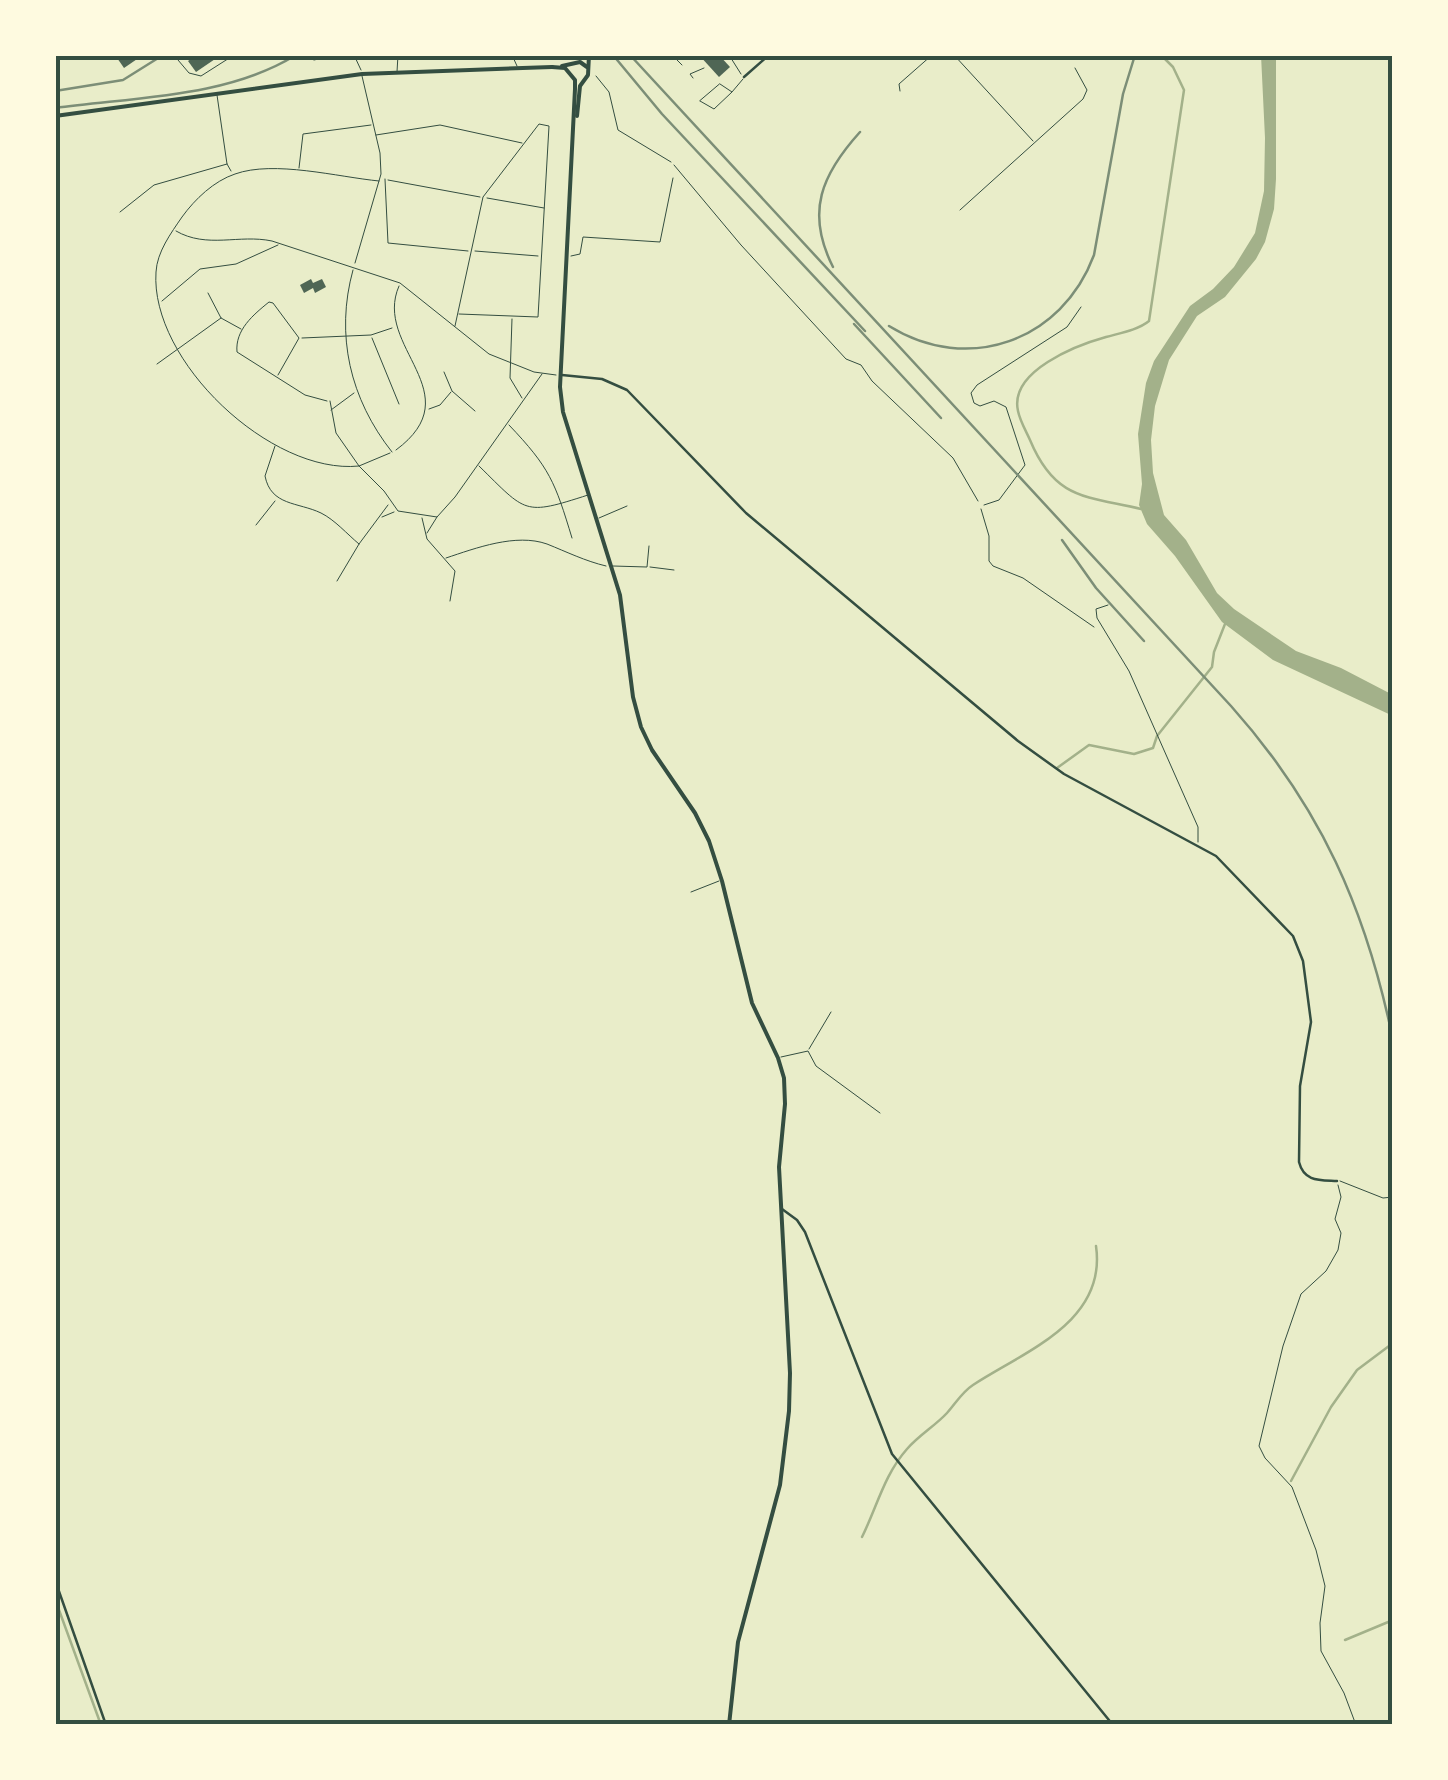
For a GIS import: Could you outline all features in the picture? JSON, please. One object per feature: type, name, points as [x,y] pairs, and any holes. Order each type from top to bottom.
[{"type":"main road","points":[[569,74],[587,55]]},
{"type":"main road","points":[[574,140],[582,81],[588,75],[587,55]]},
{"type":"main road","points":[[552,67],[577,63],[587,68]]},
{"type":"main road","points":[[55,116],[362,74],[552,67],[565,68],[574,80],[560,375],[562,412],[611,566],[641,726],[652,750],[704,828],[722,881],[752,1003],[778,1058],[785,1087],[778,1168],[789,1411],[780,1485],[738,1642],[729,1725]]},
{"type":"main road","points":[[574,80],[582,81]]},
{"type":"street","points":[[178,60],[189,73],[201,76],[234,55]]},
{"type":"street","points":[[304,55],[312,60],[336,55]]},
{"type":"street","points":[[354,55],[376,135],[387,242],[541,257]]},
{"type":"street","points":[[398,55],[398,72]]},
{"type":"street","points":[[512,55],[518,68]]},
{"type":"street","points":[[672,55],[693,78]]},
{"type":"street","points":[[729,55],[744,77]]},
{"type":"street","points":[[732,92],[718,85],[700,101],[714,109],[732,92],[744,77],[769,55]]},
{"type":"street","points":[[900,91],[899,84],[932,55]]},
{"type":"street","points":[[954,55],[1035,144]]},
{"type":"street","points":[[690,74],[704,68]]},
{"type":"street","points":[[960,210],[1083,99],[1087,90],[1075,68]]},
{"type":"street","points":[[217,94],[226,164],[233,174]]},
{"type":"street","points":[[455,326],[484,197],[540,124],[550,126],[538,317],[459,314]]},
{"type":"street","points":[[299,172],[303,134],[373,125]]},
{"type":"street","points":[[376,135],[440,125],[525,144]]},
{"type":"street","points":[[673,163],[741,245],[846,359],[861,365],[882,392],[953,458],[978,501]]},
{"type":"street","points":[[120,212],[154,185],[226,164]]},
{"type":"street","points":[[400,283],[392,312],[422,384],[426,410],[415,434],[392,452],[358,466],[332,466],[246,426],[211,396],[178,348],[160,302],[156,276],[157,262],[174,229],[209,188],[233,174],[262,169],[382,180],[544,208]]},
{"type":"street","points":[[568,256],[580,254],[584,237],[660,242],[673,178],[686,178]]},
{"type":"street","points":[[382,180],[354,267],[345,309],[345,336],[358,392],[392,452]]},
{"type":"street","points":[[174,229],[191,239],[206,241],[255,237],[400,283],[490,354],[510,364],[542,374],[602,379],[628,390],[746,513],[1018,741],[1064,774],[1197,845],[1230,867],[1285,926],[1299,948],[1311,1022],[1300,1086],[1302,1173],[1347,1182],[1383,1198],[1393,1197]]},
{"type":"street","points":[[160,302],[200,269],[236,264],[280,243]]},
{"type":"street","points":[[208,293],[221,318],[241,329]]},
{"type":"street","points":[[299,338],[271,302],[241,329],[237,352],[311,396],[339,404]]},
{"type":"street","points":[[512,317],[510,378],[525,400]]},
{"type":"street","points":[[157,364],[221,318]]},
{"type":"street","points":[[299,338],[371,335],[392,328]]},
{"type":"street","points":[[371,335],[399,404]]},
{"type":"street","points":[[278,376],[299,338]]},
{"type":"street","points":[[444,372],[452,391],[475,411]]},
{"type":"street","points":[[425,535],[542,374]]},
{"type":"street","points":[[426,410],[440,405],[452,391]]},
{"type":"street","points":[[331,410],[358,392]]},
{"type":"street","points":[[396,397],[404,394]]},
{"type":"street","points":[[330,402],[336,432],[358,466],[384,491],[398,512]]},
{"type":"street","points":[[507,424],[541,458],[562,503],[572,538]]},
{"type":"street","points":[[276,443],[264,476],[267,486],[277,498],[320,512],[359,544]]},
{"type":"street","points":[[477,464],[524,508],[540,509],[588,495]]},
{"type":"street","points":[[337,581],[390,503]]},
{"type":"street","points":[[596,519],[627,506]]},
{"type":"street","points":[[378,518],[398,512],[437,517]]},
{"type":"street","points":[[422,515],[425,535],[456,574],[450,601]]},
{"type":"street","points":[[446,558],[527,540],[611,566],[674,570]]},
{"type":"street","points":[[647,567],[649,546]]},
{"type":"street","points":[[1108,605],[1099,606],[1096,612],[1129,670],[1198,827],[1197,845]]},
{"type":"street","points":[[690,892],[722,881]]},
{"type":"street","points":[[778,1058],[808,1052],[831,1012]]},
{"type":"street","points":[[808,1052],[816,1066],[880,1114]]},
{"type":"street","points":[[1338,1181],[1338,1250],[1326,1271],[1301,1294],[1282,1346],[1259,1446],[1292,1487],[1316,1550],[1325,1586],[1321,1651],[1356,1725]]},
{"type":"street","points":[[781,1208],[805,1232],[892,1454],[1113,1725]]},
{"type":"street","points":[[55,1580],[106,1725]]},
{"type":"path","points":[[594,73],[610,92],[618,130],[673,163]]},
{"type":"path","points":[[978,501],[985,506],[994,504],[1026,465],[1006,407],[994,402],[980,406],[974,403],[971,393],[978,384],[1067,327],[1081,307]]},
{"type":"path","points":[[256,525],[277,498]]},
{"type":"path","points":[[978,501],[994,566],[1023,578],[1077,618],[1103,629]]},
{"type":"shaded area","points":[[1261,55],[1276,55],[1274,209],[1256,259],[1225,297],[1197,316],[1169,360],[1155,406],[1153,473],[1164,515],[1186,540],[1217,593],[1296,651],[1341,668],[1393,695],[1393,716],[1273,660],[1222,622],[1147,524],[1139,505],[1142,484],[1138,434],[1146,383],[1154,361],[1190,306],[1234,267],[1255,233],[1264,191]]},
{"type":"building","points":[[115,55],[143,55],[124,68]]},
{"type":"building","points":[[197,55],[221,55],[196,72],[188,61]]},
{"type":"building","points":[[699,55],[719,55],[730,67],[719,77]]},
{"type":"building","points":[[311,279],[313,283],[322,279],[326,287],[304,293],[300,285]]},
{"type":"waterway","points":[[1141,509],[1088,497],[1062,485],[1040,460],[1020,418],[1018,397],[1034,372],[1063,353],[1149,321],[1184,90],[1173,67],[1161,55]]},
{"type":"waterway","points":[[1057,768],[1089,745],[1134,754],[1153,748],[1157,736],[1212,667],[1225,624]]},
{"type":"waterway","points":[[862,1537],[892,1470],[912,1444],[969,1388],[1038,1346],[1076,1314],[1089,1295],[1096,1272],[1096,1246]]},
{"type":"waterway","points":[[1291,1481],[1331,1407],[1357,1370],[1393,1343]]},
{"type":"waterway","points":[[55,1599],[101,1725]]},
{"type":"waterway","points":[[1345,1640],[1393,1620]]},
{"type":"railway","points":[[55,91],[123,80],[163,55]]},
{"type":"railway","points":[[55,108],[210,88],[269,69],[296,55]]},
{"type":"railway","points":[[613,55],[662,114],[865,331]]},
{"type":"railway","points":[[630,55],[1263,744],[1315,822],[1336,862],[1369,947],[1393,1040]]},
{"type":"railway","points":[[889,326],[919,341],[950,348],[980,348],[1009,341],[1036,328],[1060,309],[1079,285],[1094,255],[1123,94],[1135,55]]},
{"type":"railway","points":[[833,267],[820,229],[822,195],[836,163],[860,132]]},
{"type":"railway","points":[[854,324],[941,418]]},
{"type":"railway","points":[[1062,540],[1096,588],[1144,641]]}]
